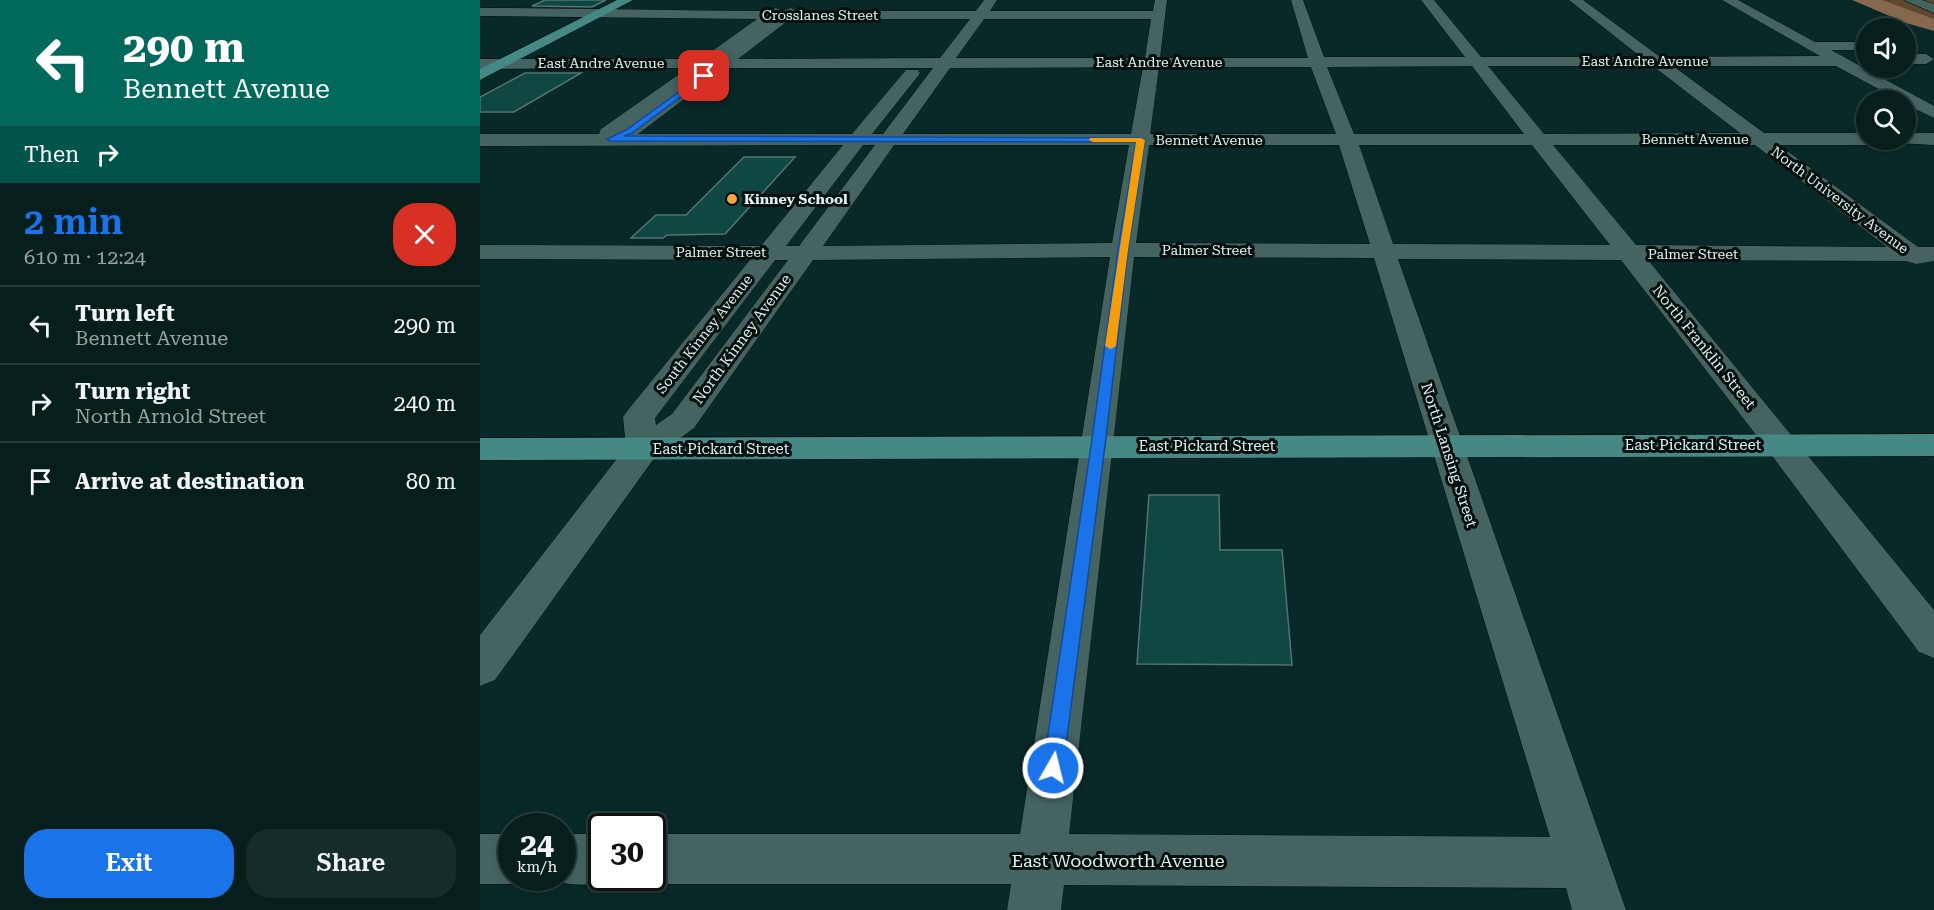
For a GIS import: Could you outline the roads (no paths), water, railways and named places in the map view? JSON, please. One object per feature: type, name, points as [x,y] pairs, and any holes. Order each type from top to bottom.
[{"type":"main road","points":[[480,75],[627,0]]},
{"type":"main road","name":"East Pickard Street","points":[[480,449],[1934,445]]},
{"type":"street","points":[[794,0],[779,15],[722,63],[629,132],[610,139],[608,133],[704,63],[779,15],[807,0]]},
{"type":"street","name":"North Lansing Street","points":[[1298,0],[1317,61],[1347,139],[1599,910]]},
{"type":"street","name":"North Franklin Street","points":[[1427,0],[1478,61],[1934,640]]},
{"type":"street","name":"North University Avenue","points":[[1575,0],[1758,139],[1923,254],[1934,270]]},
{"type":"street","points":[[1728,0],[1934,113]]},
{"type":"street","points":[[1912,1],[1934,2]]},
{"type":"street","points":[[1912,1],[1934,9]]},
{"type":"street","name":"Crosslanes Street","points":[[480,12],[779,15],[975,8],[1160,8]]},
{"type":"street","name":"North Kinney Avenue","points":[[480,667],[643,449],[683,421],[890,139],[932,63],[975,8]]},
{"type":"street","points":[[1034,910],[1123,250],[1160,8]]},
{"type":"street","points":[[1752,13],[1778,13]]},
{"type":"street","points":[[1810,46],[1856,46]]},
{"type":"street","name":"East Andre Avenue","points":[[480,64],[1656,62],[1856,59]]},
{"type":"street","points":[[1916,59],[1926,59]]},
{"type":"street","name":"South Kinney Avenue","points":[[643,449],[639,417],[856,140],[932,63]]},
{"type":"street","name":"Bennett Avenue","points":[[480,140],[1856,139]]},
{"type":"street","points":[[1916,139],[1934,139]]},
{"type":"street","name":"Palmer Street","points":[[480,252],[804,254],[1123,250],[1923,254]]},
{"type":"street","points":[[480,859],[498,859]]},
{"type":"street","name":"East Woodworth Avenue","points":[[666,859],[1583,863]]},
{"type":"place","name":"Kinney School","points":[[732,199]]}]
